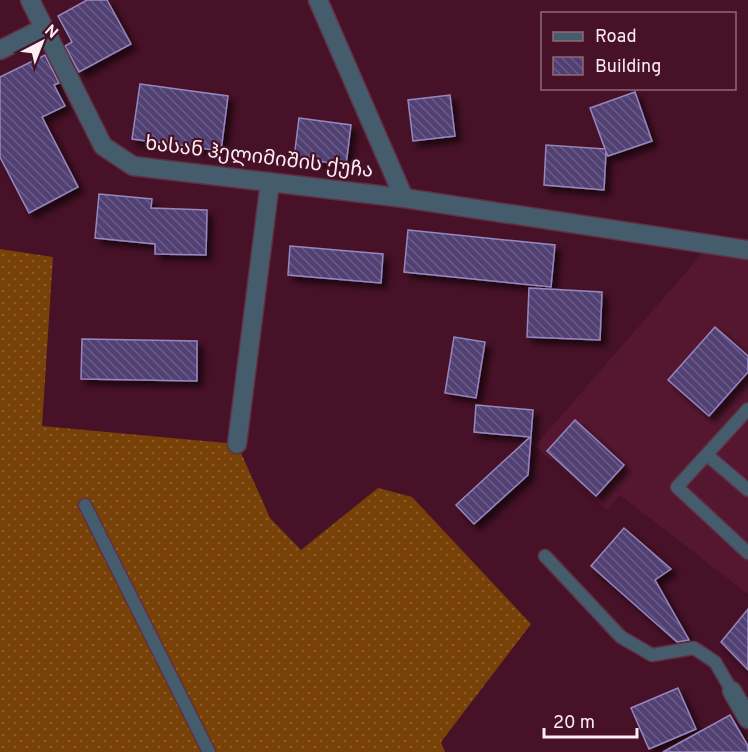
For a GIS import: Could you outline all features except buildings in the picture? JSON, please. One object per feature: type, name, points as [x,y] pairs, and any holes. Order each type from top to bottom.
[{"type":"street","name":"ხასან ჰელიმიშის ქუჩა","points":[[30,0],[103,146],[134,166],[404,198],[748,250]]},
{"type":"street","name":"ხასან ჰელიმიშის ქუჩა","points":[[318,0],[404,198]]},
{"type":"street","points":[[0,50],[44,28]]},
{"type":"street","points":[[237,444],[270,182]]},
{"type":"street","points":[[732,691],[748,719]]},
{"type":"lane","points":[[748,409],[677,487],[748,553]]},
{"type":"lane","points":[[707,455],[748,490]]},
{"type":"lane","points":[[85,505],[209,752]]},
{"type":"lane","points":[[545,556],[621,637],[652,655],[694,648],[716,662],[732,691]]},
{"type":"shaded area","points":[[707,248],[748,254],[748,594],[620,495],[607,510],[535,446]]},
{"type":"shaded area","points":[[0,249],[53,257],[42,426],[237,444],[270,518],[301,550],[378,488],[412,497],[531,624],[441,742],[445,752],[0,752]]}]
